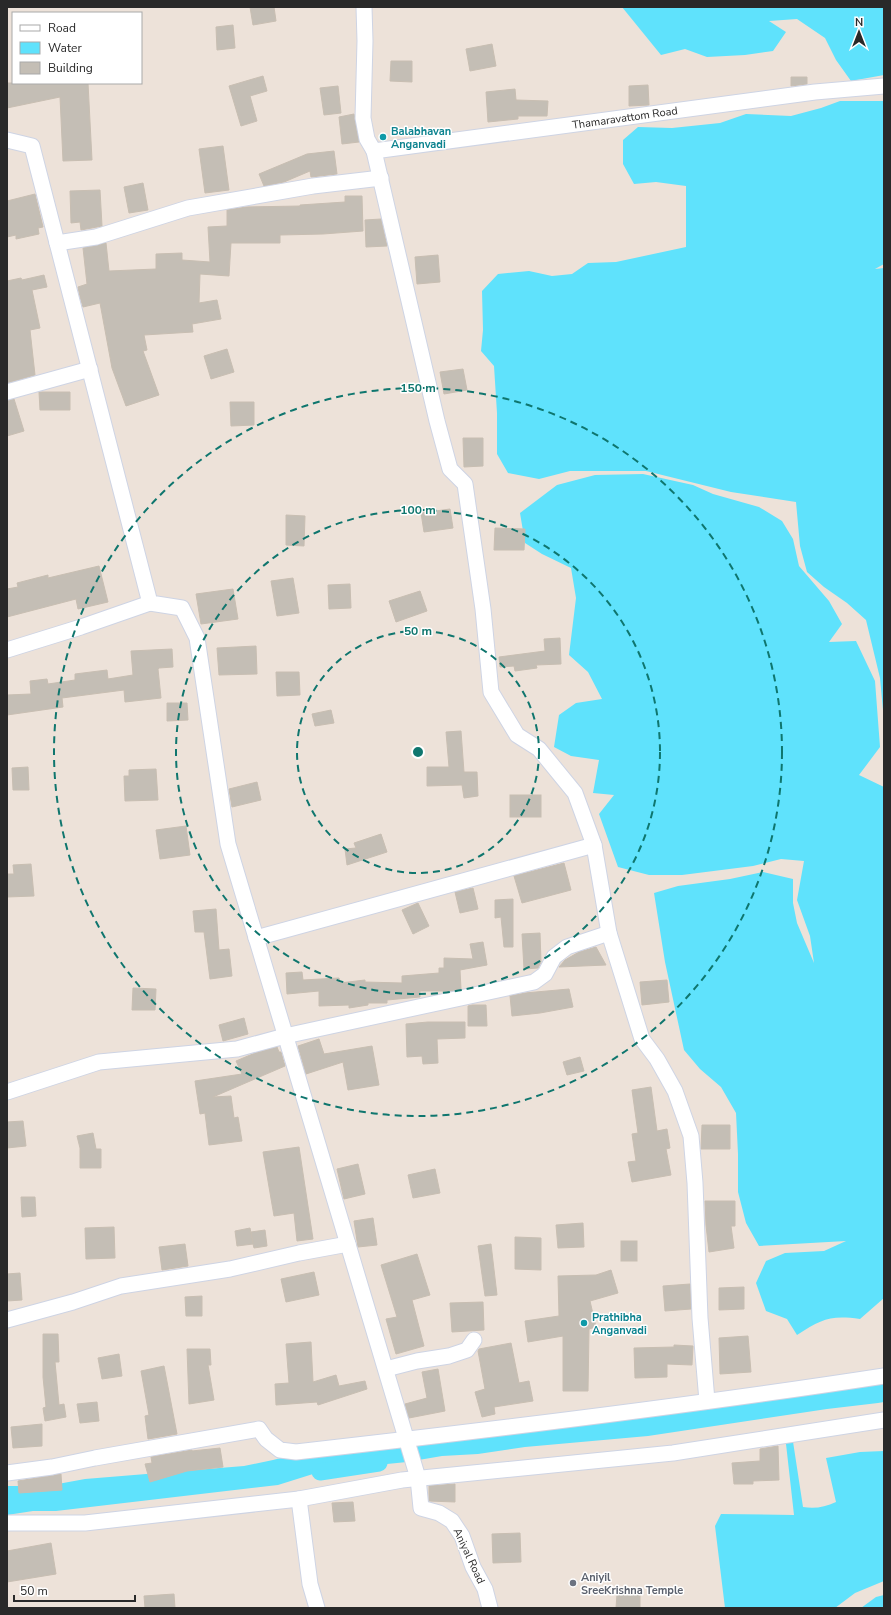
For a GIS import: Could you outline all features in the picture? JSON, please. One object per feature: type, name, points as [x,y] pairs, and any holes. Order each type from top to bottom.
[{"type":"street","points":[[364,7],[365,41],[363,118],[367,138],[375,155],[381,178],[437,421],[450,470],[465,484],[483,609],[491,692],[517,735],[539,749],[575,793],[594,846],[609,933],[642,1039],[657,1059],[675,1091],[691,1136],[696,1190],[700,1318],[707,1402]]},
{"type":"street","name":"Thamaravattom Road","points":[[375,155],[808,93],[884,86]]},
{"type":"street","points":[[7,140],[32,146],[150,603]]},
{"type":"street","points":[[57,243],[96,237],[188,208],[312,186],[381,178]]},
{"type":"street","points":[[7,392],[90,369]]},
{"type":"street","points":[[7,650],[81,627],[150,603],[182,608],[197,638],[228,844],[418,1478]]},
{"type":"street","points":[[256,938],[594,846]]},
{"type":"street","points":[[7,1092],[99,1062],[237,1049],[285,1036],[534,982],[545,974],[554,957],[567,947],[609,933]]},
{"type":"street","points":[[7,1320],[18,1318],[121,1286],[230,1269],[299,1253],[348,1244]]},
{"type":"street","points":[[386,1369],[417,1361],[449,1356],[467,1350],[474,1340]]},
{"type":"street","points":[[7,1473],[52,1467],[259,1429],[266,1439],[280,1450],[296,1452],[406,1440],[707,1402],[884,1376]]},
{"type":"street","points":[[7,1523],[85,1523],[299,1499],[402,1480],[674,1453],[884,1420]]},
{"type":"street","name":"Aniyal Road","points":[[418,1478],[421,1508],[439,1512],[452,1521],[462,1536],[472,1567],[485,1589],[490,1608]]},
{"type":"street","points":[[299,1499],[310,1584],[317,1608]]},
{"type":"water","points":[[622,7],[884,7],[884,75],[851,81],[836,60],[825,38],[797,19],[769,21],[786,32],[773,51],[745,55],[707,57],[685,49],[661,55]]},
{"type":"water","points":[[840,101],[884,101],[884,264],[875,269],[884,268],[884,721],[880,678],[866,620],[807,572],[800,546],[796,502],[731,492],[646,471],[570,471],[539,479],[508,473],[497,454],[497,413],[494,366],[481,351],[483,330],[482,291],[498,274],[529,271],[552,276],[572,274],[588,263],[616,262],[686,247],[686,186],[656,182],[634,184],[623,164],[623,140],[638,127],[672,128],[720,123],[746,114],[791,116]]},
{"type":"water","points":[[643,474],[693,485],[713,494],[759,507],[782,521],[793,539],[799,566],[829,601],[842,624],[829,642],[856,641],[875,681],[880,747],[859,775],[884,787],[884,1298],[860,1319],[833,1318],[813,1325],[797,1335],[787,1319],[766,1311],[756,1283],[766,1261],[785,1253],[824,1251],[846,1241],[759,1246],[746,1223],[738,1192],[736,1113],[721,1087],[700,1069],[684,1050],[665,962],[654,893],[678,886],[730,879],[763,872],[793,879],[793,903],[797,923],[814,963],[810,936],[797,900],[804,861],[781,859],[753,866],[682,875],[649,875],[618,867],[599,814],[614,795],[593,793],[599,760],[571,756],[554,747],[559,715],[576,703],[602,699],[588,672],[569,655],[576,598],[571,568],[542,554],[525,543],[520,513],[557,485],[595,475]]},
{"type":"water","points":[[884,1373],[884,1402],[878,1403],[827,1409],[648,1436],[525,1447],[478,1454],[442,1456],[407,1462],[357,1467],[313,1474],[278,1485],[56,1511],[33,1511],[7,1515],[7,1486],[47,1486],[85,1479],[244,1466],[300,1453]]},
{"type":"water","points":[[785,1435],[792,1435],[803,1507],[820,1507],[836,1502],[826,1458],[860,1452],[884,1451],[884,1581],[855,1593],[835,1608],[725,1608],[715,1526],[721,1514],[794,1515]]},
{"type":"water","points":[[884,1595],[884,1608],[861,1608],[876,1597]]},
{"type":"building","points":[[250,7],[274,7],[276,21],[253,25]]},
{"type":"building","points":[[233,25],[235,48],[217,50],[216,27]]},
{"type":"building","points":[[492,44],[496,66],[470,71],[466,49]]},
{"type":"building","points":[[391,61],[412,61],[412,82],[390,81]]},
{"type":"building","points":[[263,76],[267,91],[250,96],[257,121],[241,126],[229,86]]},
{"type":"building","points":[[791,77],[807,77],[807,84],[791,86]]},
{"type":"building","points":[[7,83],[88,84],[92,160],[63,161],[60,97],[7,108]]},
{"type":"building","points":[[648,85],[649,105],[629,106],[629,86]]},
{"type":"building","points":[[338,86],[341,113],[324,115],[320,88]]},
{"type":"building","points":[[515,89],[516,100],[548,101],[547,116],[518,116],[518,119],[488,122],[486,92]]},
{"type":"building","points":[[354,114],[359,142],[342,144],[339,117]]},
{"type":"building","points":[[223,146],[229,190],[205,193],[199,149]]},
{"type":"building","points":[[334,151],[337,174],[311,177],[310,171],[284,182],[264,186],[259,174],[307,154]]},
{"type":"building","points":[[143,183],[148,210],[129,213],[124,187]]},
{"type":"building","points":[[100,190],[102,226],[81,230],[80,222],[71,223],[70,191]]},
{"type":"building","points":[[35,194],[43,227],[38,228],[39,234],[16,239],[16,235],[7,237],[7,201]]},
{"type":"building","points":[[345,196],[362,196],[363,231],[280,235],[280,243],[231,243],[229,276],[200,274],[199,303],[217,300],[221,319],[192,324],[193,332],[144,335],[147,350],[143,351],[159,395],[126,406],[112,368],[100,303],[83,307],[80,297],[78,287],[87,284],[83,248],[106,243],[109,271],[156,269],[156,254],[182,253],[182,260],[210,262],[208,227],[227,226],[227,210],[246,207],[300,206],[345,202]]},
{"type":"building","points":[[381,219],[387,246],[366,247],[365,220]]},
{"type":"building","points":[[438,255],[440,282],[417,284],[415,257]]},
{"type":"building","points":[[44,275],[47,287],[32,290],[40,328],[30,330],[35,375],[7,383],[7,281],[21,278],[22,280]]},
{"type":"building","points":[[227,349],[234,372],[211,379],[204,356]]},
{"type":"building","points":[[463,369],[467,390],[444,394],[440,372]]},
{"type":"building","points":[[39,392],[70,392],[70,410],[40,410]]},
{"type":"building","points":[[14,399],[24,431],[7,436],[7,401]]},
{"type":"building","points":[[230,402],[254,402],[254,425],[231,426]]},
{"type":"building","points":[[463,438],[483,438],[483,466],[464,467]]},
{"type":"building","points":[[450,509],[453,528],[424,532],[421,513]]},
{"type":"building","points":[[286,515],[305,516],[304,546],[286,545]]},
{"type":"building","points":[[495,528],[525,529],[524,550],[494,550]]},
{"type":"building","points":[[99,566],[108,602],[78,609],[76,599],[7,617],[7,589],[18,587],[17,583],[48,575],[48,578]]},
{"type":"building","points":[[293,578],[299,613],[277,616],[271,581]]},
{"type":"building","points":[[350,584],[351,608],[329,609],[328,585]]},
{"type":"building","points":[[233,589],[238,619],[201,624],[196,594]]},
{"type":"building","points":[[420,591],[427,611],[396,622],[389,601]]},
{"type":"building","points":[[560,638],[561,664],[536,665],[537,668],[515,671],[514,666],[500,667],[499,657],[545,651],[544,639]]},
{"type":"building","points":[[256,646],[257,674],[219,675],[217,648]]},
{"type":"building","points":[[172,649],[173,667],[158,669],[161,698],[125,702],[124,690],[62,698],[63,707],[7,715],[7,695],[31,694],[30,681],[47,679],[48,684],[75,680],[75,674],[107,670],[108,679],[133,675],[131,651]]},
{"type":"building","points":[[276,672],[299,672],[300,695],[277,696]]},
{"type":"building","points":[[167,703],[187,703],[188,720],[167,721]]},
{"type":"building","points":[[331,710],[334,723],[315,726],[312,714]]},
{"type":"building","points":[[461,731],[464,772],[477,772],[478,796],[464,798],[462,785],[427,786],[427,767],[449,767],[446,732]]},
{"type":"building","points":[[28,767],[29,790],[13,790],[12,768]]},
{"type":"building","points":[[156,769],[158,800],[125,801],[124,776],[129,776],[129,770]]},
{"type":"building","points":[[257,782],[261,800],[232,807],[229,789]]},
{"type":"building","points":[[510,795],[541,795],[541,817],[510,817]]},
{"type":"building","points":[[186,826],[190,855],[160,859],[156,830]]},
{"type":"building","points":[[381,834],[387,852],[347,865],[345,849],[356,848],[354,843]]},
{"type":"building","points":[[564,863],[571,890],[522,903],[514,876]]},
{"type":"building","points":[[31,864],[34,896],[7,897],[7,874],[14,874],[13,865]]},
{"type":"building","points":[[473,888],[478,909],[460,913],[455,892]]},
{"type":"building","points":[[513,899],[513,947],[504,947],[501,917],[495,918],[495,900]]},
{"type":"building","points":[[418,903],[429,926],[413,934],[402,910]]},
{"type":"building","points":[[216,909],[219,950],[229,949],[232,976],[210,979],[204,932],[195,932],[193,911]]},
{"type":"building","points":[[540,933],[541,962],[538,968],[524,969],[522,934]]},
{"type":"building","points":[[483,942],[487,965],[460,970],[461,989],[452,991],[420,991],[420,997],[387,1000],[387,1003],[368,1003],[368,1005],[349,1008],[349,1005],[319,1006],[319,991],[287,994],[286,973],[302,972],[303,980],[339,978],[340,983],[365,980],[365,982],[402,983],[402,976],[439,973],[439,968],[444,968],[444,958],[473,959],[470,944]]},
{"type":"building","points":[[596,947],[606,965],[559,967],[565,960],[579,952]]},
{"type":"building","points":[[667,980],[669,1002],[642,1005],[640,982]]},
{"type":"building","points":[[133,988],[156,989],[155,1010],[132,1010]]},
{"type":"building","points":[[569,989],[573,1007],[512,1016],[510,996],[525,993]]},
{"type":"building","points":[[486,1005],[487,1026],[468,1026],[468,1006]]},
{"type":"building","points":[[244,1018],[248,1034],[223,1041],[219,1025]]},
{"type":"building","points":[[428,1022],[465,1022],[465,1038],[437,1039],[438,1063],[423,1064],[422,1056],[407,1057],[406,1024]]},
{"type":"building","points":[[319,1039],[324,1054],[372,1046],[379,1085],[348,1090],[343,1062],[306,1074],[298,1046]]},
{"type":"building","points":[[277,1047],[279,1052],[281,1052],[285,1066],[213,1097],[231,1096],[234,1118],[238,1117],[242,1141],[209,1145],[205,1113],[200,1114],[195,1081],[242,1074],[236,1061],[255,1053]]},
{"type":"building","points":[[580,1057],[584,1071],[567,1075],[563,1062]]},
{"type":"building","points":[[651,1087],[657,1131],[667,1129],[670,1148],[666,1149],[671,1175],[632,1182],[628,1162],[636,1161],[632,1134],[638,1133],[632,1090]]},
{"type":"building","points":[[23,1121],[26,1146],[7,1148],[7,1122]]},
{"type":"building","points":[[702,1125],[730,1125],[730,1149],[701,1149]]},
{"type":"building","points":[[93,1133],[96,1149],[101,1149],[101,1168],[80,1168],[80,1148],[77,1136]]},
{"type":"building","points":[[299,1147],[313,1239],[297,1241],[294,1213],[274,1216],[263,1152]]},
{"type":"building","points":[[358,1164],[365,1194],[344,1199],[337,1169]]},
{"type":"building","points":[[435,1169],[440,1193],[413,1198],[408,1175]]},
{"type":"building","points":[[21,1197],[35,1197],[36,1216],[22,1217]]},
{"type":"building","points":[[705,1201],[735,1201],[735,1226],[731,1226],[734,1248],[709,1252]]},
{"type":"building","points":[[373,1218],[377,1245],[358,1247],[354,1221]]},
{"type":"building","points":[[583,1223],[584,1247],[558,1248],[556,1225]]},
{"type":"building","points":[[114,1227],[115,1258],[86,1259],[85,1228]]},
{"type":"building","points":[[250,1228],[253,1243],[251,1232],[265,1230],[267,1246],[254,1248],[253,1244],[237,1246],[235,1231]]},
{"type":"building","points":[[515,1237],[541,1238],[541,1270],[515,1269]]},
{"type":"building","points":[[621,1241],[637,1241],[637,1261],[621,1261]]},
{"type":"building","points":[[185,1244],[188,1266],[162,1270],[159,1247]]},
{"type":"building","points":[[491,1244],[497,1295],[485,1296],[478,1246]]},
{"type":"building","points":[[417,1254],[430,1295],[412,1300],[424,1346],[396,1354],[386,1319],[397,1317],[381,1265]]},
{"type":"building","points":[[611,1270],[618,1293],[590,1301],[596,1327],[589,1329],[588,1391],[563,1391],[563,1336],[528,1342],[525,1321],[559,1316],[558,1276],[596,1275]]},
{"type":"building","points":[[314,1272],[319,1295],[286,1302],[281,1279]]},
{"type":"building","points":[[20,1273],[22,1300],[7,1301],[7,1274]]},
{"type":"building","points":[[690,1284],[691,1309],[665,1311],[663,1286]]},
{"type":"building","points":[[744,1287],[744,1309],[719,1310],[719,1288]]},
{"type":"building","points":[[202,1296],[202,1316],[186,1316],[185,1297]]},
{"type":"building","points":[[483,1302],[484,1330],[452,1332],[450,1303]]},
{"type":"building","points":[[43,1334],[58,1334],[59,1362],[55,1362],[59,1405],[64,1404],[66,1417],[45,1421],[43,1408],[46,1407],[43,1377]]},
{"type":"building","points":[[748,1336],[751,1372],[720,1374],[719,1338]]},
{"type":"building","points":[[311,1342],[313,1382],[336,1375],[339,1386],[365,1381],[367,1389],[318,1405],[317,1402],[276,1405],[275,1384],[289,1383],[286,1344]]},
{"type":"building","points":[[511,1343],[519,1383],[529,1381],[533,1401],[494,1407],[495,1414],[482,1417],[475,1392],[485,1389],[478,1351],[479,1349]]},
{"type":"building","points":[[674,1345],[693,1346],[692,1365],[667,1364],[667,1377],[635,1378],[634,1348],[674,1347]]},
{"type":"building","points":[[187,1349],[210,1349],[211,1365],[208,1365],[214,1400],[189,1404]]},
{"type":"building","points":[[119,1354],[122,1376],[102,1379],[98,1358]]},
{"type":"building","points":[[164,1366],[177,1434],[148,1439],[145,1416],[149,1415],[141,1371]]},
{"type":"building","points":[[438,1369],[445,1411],[409,1418],[405,1404],[427,1398],[422,1372]]},
{"type":"building","points":[[97,1402],[99,1421],[80,1423],[77,1404]]},
{"type":"building","points":[[42,1424],[42,1446],[13,1448],[11,1427]]},
{"type":"building","points":[[778,1446],[779,1480],[753,1481],[753,1484],[734,1484],[732,1463],[760,1461],[760,1449]]},
{"type":"building","points":[[220,1448],[223,1467],[187,1471],[150,1482],[145,1464],[152,1463],[151,1457],[192,1450]]},
{"type":"building","points":[[61,1474],[62,1490],[19,1493],[18,1481]]},
{"type":"building","points":[[455,1484],[455,1502],[429,1501],[429,1486]]},
{"type":"building","points":[[353,1502],[355,1521],[334,1522],[332,1503]]},
{"type":"building","points":[[520,1533],[521,1562],[493,1563],[492,1534]]},
{"type":"building","points":[[51,1543],[56,1574],[7,1582],[7,1551]]},
{"type":"building","points":[[174,1594],[175,1608],[145,1608],[144,1596]]},
{"type":"building","points":[[617,1594],[640,1594],[640,1608],[616,1608]]},
{"type":"waterway","points":[[320,1472],[379,1463]]},
{"type":"place","name":"Balabhavan Anganvadi","points":[[383,137]]},
{"type":"place","name":"Prathibha Anganvadi","points":[[584,1323]]},
{"type":"place","name":"Aniyil SreeKrishna Temple","points":[[573,1583]]}]
